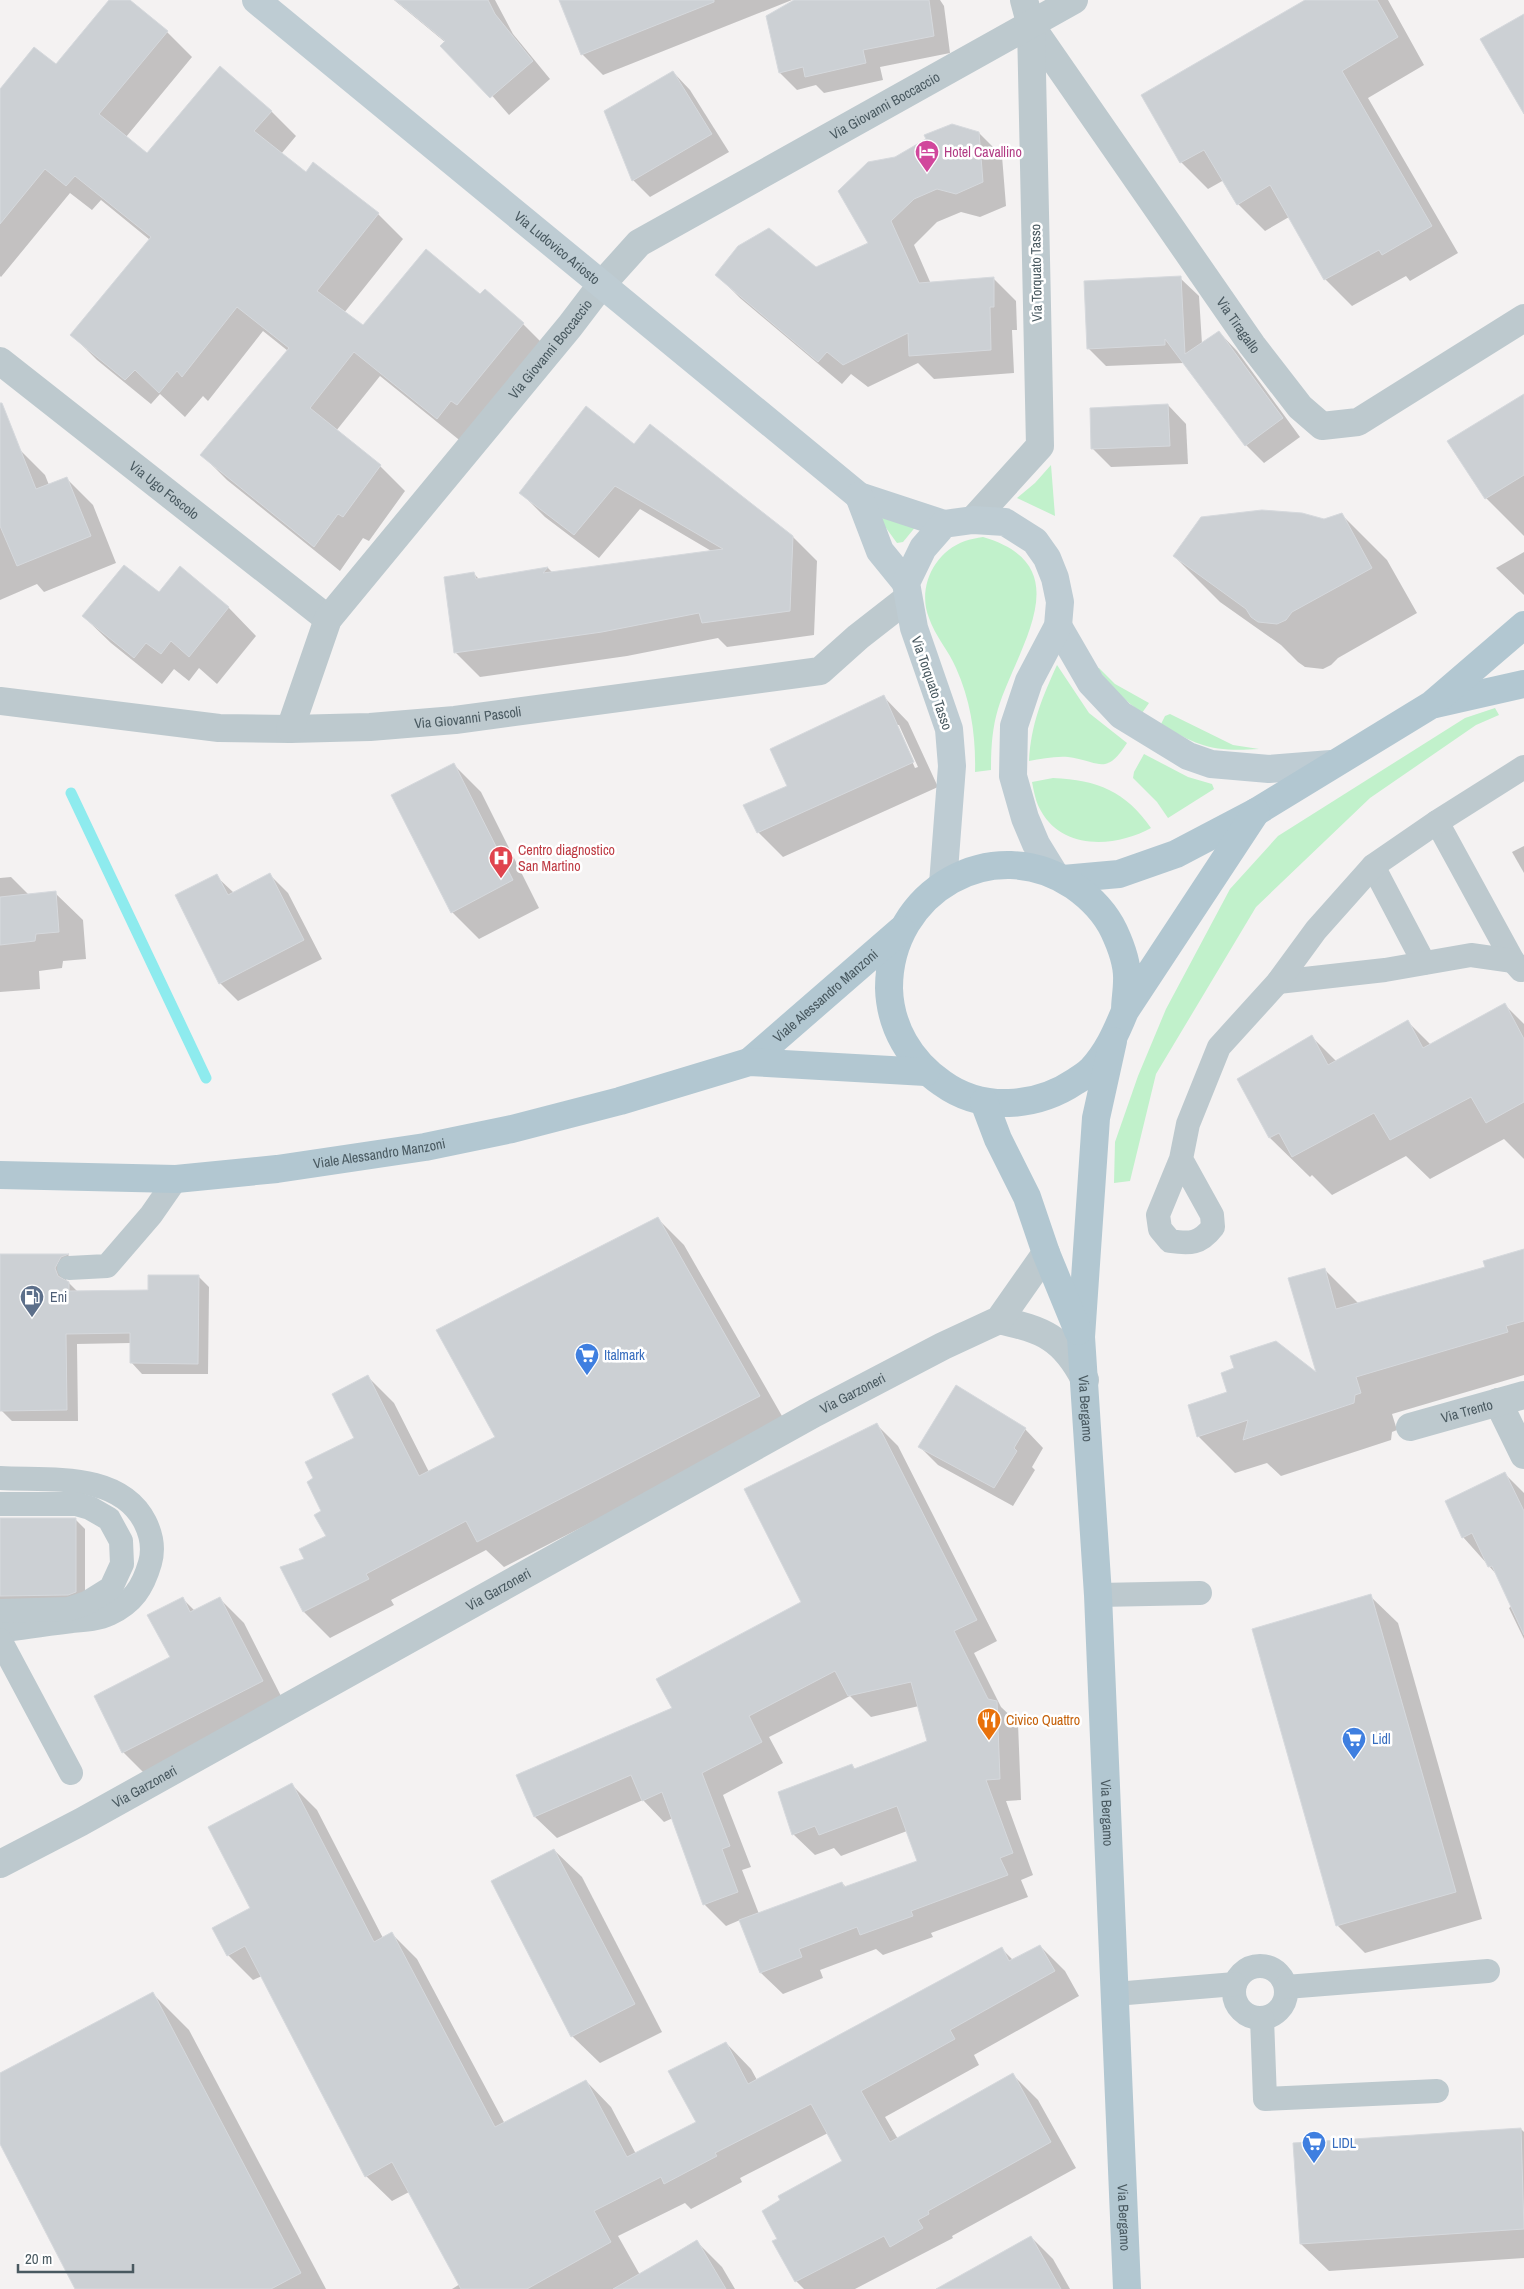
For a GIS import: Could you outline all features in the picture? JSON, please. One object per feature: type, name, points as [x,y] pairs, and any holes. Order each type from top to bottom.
[{"type":"main road","points":[[1059,877],[1119,874],[1176,854],[1256,812],[1331,764],[1431,705],[1524,625]]},
{"type":"main road","points":[[1431,705],[1524,684]]},
{"type":"main road","points":[[1124,1011],[1256,812]]},
{"type":"main road","points":[[998,865],[1027,867],[1059,877],[1088,896],[1109,920],[1119,942],[1128,980],[1124,1011],[1113,1041],[1090,1071],[1059,1093],[1022,1103],[984,1102],[953,1091],[926,1072],[902,1042],[890,1005],[889,966],[902,930],[919,904],[943,884],[970,871],[998,865]]},
{"type":"main road","name":"Viale Alessandro Manzoni","points":[[749,1062],[902,930]]},
{"type":"main road","name":"Via Bergamo","points":[[1113,1041],[1096,1118],[1081,1337],[1098,1595],[1127,2289]]},
{"type":"main road","name":"Viale Alessandro Manzoni","points":[[0,1176],[176,1179],[277,1169],[425,1147],[492,1133],[620,1101],[749,1062],[926,1072]]},
{"type":"main road","name":"Via Bergamo","points":[[984,1102],[998,1139],[1028,1197],[1046,1253],[1081,1337]]},
{"type":"street","name":"Via Ludovico Ariosto","points":[[256,0],[859,496],[944,524]]},
{"type":"street","name":"Via Giovanni Boccaccio","points":[[290,729],[328,619],[570,326],[602,284],[640,243],[995,44],[1028,13],[1074,0]]},
{"type":"street","name":"Via Tiragallo","points":[[1028,13],[1252,345],[1300,407],[1322,426],[1358,422],[1524,318]]},
{"type":"street","name":"Via Torquato Tasso","points":[[973,520],[1040,446],[1028,13]]},
{"type":"street","name":"Via Ugo Foscolo","points":[[0,361],[328,619]]},
{"type":"street","name":"Via Ludovico Ariosto","points":[[859,496],[880,551],[907,591]]},
{"type":"street","points":[[907,591],[923,548],[944,524],[973,520],[1005,522],[1035,541],[1047,558],[1055,578],[1060,602],[1058,626],[1029,681],[1014,726],[1014,776],[1025,818],[1036,844],[1059,877]]},
{"type":"street","name":"Via Torquato Tasso","points":[[907,591],[914,628],[949,729],[952,766],[943,884]]},
{"type":"street","name":"Via Giovanni Pascoli","points":[[0,701],[219,728],[370,727],[455,720],[820,671],[907,591]]},
{"type":"street","points":[[1058,626],[1091,683],[1121,715],[1188,756],[1211,764],[1269,769],[1331,764]]},
{"type":"street","points":[[1046,1253],[999,1320],[1046,1333],[1075,1361],[1085,1380]]},
{"type":"street","name":"Via Garzoneri","points":[[0,1864],[90,1817],[815,1413],[943,1346],[999,1320]]},
{"type":"street","name":"Via Trento","points":[[1410,1427],[1524,1395]]},
{"type":"street","points":[[1498,1402],[1524,1455]]},
{"type":"lane","points":[[1181,1159],[1188,1124],[1219,1048],[1278,982],[1316,930],[1374,866],[1437,822],[1524,767]]},
{"type":"lane","points":[[1437,822],[1519,967]]},
{"type":"lane","points":[[1374,866],[1424,963]]},
{"type":"lane","points":[[1278,982],[1385,970],[1471,956],[1519,967]]},
{"type":"lane","points":[[69,1268],[107,1266],[151,1215],[176,1179]]},
{"type":"lane","points":[[0,1478],[78,1482],[106,1487],[127,1499],[140,1512],[149,1532],[152,1555],[144,1584],[129,1602],[108,1615],[0,1631]]},
{"type":"lane","points":[[0,1504],[76,1504],[90,1508],[109,1520],[121,1541],[122,1564],[110,1588],[87,1603],[69,1609],[0,1611]]},
{"type":"lane","points":[[1098,1595],[1200,1594]]},
{"type":"lane","points":[[0,1640],[71,1773]]},
{"type":"lane","points":[[1262,1966],[1278,1972],[1286,1987],[1286,1996],[1281,2009],[1270,2016],[1254,2018],[1240,2008],[1235,2001],[1235,1984],[1246,1970],[1262,1966]]},
{"type":"lane","points":[[1286,1987],[1488,1971]]},
{"type":"lane","points":[[1114,1994],[1235,1984]]},
{"type":"lane","points":[[1262,2018],[1265,2099],[1437,2091]]},
{"type":"green space","points":[[1051,465],[1055,516],[1017,498],[1035,483]]},
{"type":"green space","points":[[870,506],[917,525],[903,542],[897,543]]},
{"type":"green space","points":[[983,537],[1013,550],[1030,567],[1036,588],[1035,611],[1028,635],[996,717],[992,739],[991,770],[975,772],[975,746],[969,706],[953,662],[929,618],[925,595],[931,572],[945,553],[965,541]]},
{"type":"green space","points":[[1057,665],[1089,713],[1127,743],[1113,760],[1101,764],[1068,757],[1029,761],[1032,735],[1038,712]]},
{"type":"green space","points":[[1097,668],[1115,684],[1149,703],[1142,713],[1107,681]]},
{"type":"green space","points":[[1495,708],[1499,715],[1476,725],[1370,798],[1256,907],[1156,1074],[1130,1181],[1114,1183],[1115,1142],[1138,1076],[1166,1009],[1230,889],[1278,836],[1465,718]]},
{"type":"green space","points":[[1170,714],[1233,745],[1259,749],[1230,750],[1197,743],[1161,724],[1165,716]]},
{"type":"green space","points":[[1144,754],[1188,777],[1212,784],[1214,789],[1168,818],[1157,802],[1133,778],[1134,772]]},
{"type":"green space","points":[[1053,778],[1084,781],[1109,790],[1131,805],[1151,828],[1123,839],[1107,842],[1077,839],[1063,833],[1051,824],[1041,811],[1036,801],[1032,782]]},
{"type":"building","points":[[109,0],[130,0],[168,31],[99,114],[147,153],[220,66],[272,111],[254,131],[306,172],[313,162],[379,213],[317,291],[363,325],[426,249],[480,294],[485,289],[524,323],[457,405],[451,401],[437,419],[354,352],[310,408],[381,465],[343,517],[338,514],[314,547],[200,455],[289,348],[237,307],[182,377],[177,371],[159,393],[135,370],[125,380],[70,335],[151,237],[75,176],[66,186],[45,169],[0,224],[0,89],[34,47],[56,64]]},
{"type":"building","points":[[395,0],[488,0],[495,14],[533,61],[490,98],[440,46],[445,41]]},
{"type":"building","points":[[559,0],[714,0],[714,2],[581,55]]},
{"type":"building","points":[[794,0],[929,0],[934,36],[863,50],[866,63],[805,77],[803,67],[779,73],[766,16]]},
{"type":"building","points":[[1305,0],[1377,0],[1398,37],[1342,71],[1432,226],[1382,255],[1379,250],[1324,280],[1270,185],[1237,205],[1204,150],[1180,163],[1141,95]]},
{"type":"building","points":[[1524,14],[1524,114],[1480,39]]},
{"type":"building","points":[[673,71],[712,134],[632,181],[604,111]]},
{"type":"building","points":[[952,124],[979,132],[983,182],[956,194],[937,189],[914,199],[891,221],[919,283],[994,277],[994,307],[990,307],[991,350],[909,356],[908,333],[843,365],[827,352],[818,362],[715,275],[738,246],[769,228],[816,267],[868,243],[838,191],[868,162],[895,157],[926,139],[924,135]]},
{"type":"building","points":[[1181,276],[1185,354],[1219,331],[1283,418],[1245,446],[1165,339],[1165,345],[1087,349],[1084,281]]},
{"type":"building","points":[[1524,394],[1524,475],[1485,499],[1447,441]]},
{"type":"building","points":[[0,403],[2,403],[36,489],[67,477],[91,536],[17,566],[0,526]]},
{"type":"building","points":[[1168,404],[1170,446],[1091,449],[1090,408]]},
{"type":"building","points":[[586,406],[634,444],[650,424],[793,536],[790,611],[702,623],[699,613],[602,632],[454,653],[444,577],[474,572],[476,579],[548,567],[543,573],[723,549],[615,486],[574,535],[519,493]]},
{"type":"building","points":[[1262,510],[1302,513],[1324,519],[1342,513],[1372,568],[1292,612],[1286,620],[1277,624],[1258,622],[1251,617],[1246,609],[1173,556],[1201,517]]},
{"type":"building","points":[[124,565],[159,592],[180,566],[229,607],[189,657],[171,641],[161,654],[146,643],[134,658],[82,616]]},
{"type":"building","points":[[884,695],[914,762],[757,833],[743,805],[787,786],[770,749]]},
{"type":"building","points":[[454,763],[513,880],[451,913],[391,795]]},
{"type":"building","points":[[270,873],[304,940],[219,984],[175,895],[217,874],[228,895]]},
{"type":"building","points":[[56,891],[59,932],[36,934],[35,941],[0,945],[0,897]]},
{"type":"building","points":[[1505,1003],[1524,1039],[1524,1102],[1486,1123],[1471,1097],[1390,1140],[1374,1113],[1292,1157],[1279,1133],[1269,1138],[1237,1079],[1312,1035],[1328,1065],[1408,1020],[1423,1048]]},
{"type":"building","points":[[658,1217],[760,1396],[477,1542],[466,1521],[366,1574],[369,1579],[303,1612],[280,1567],[304,1559],[299,1549],[326,1536],[314,1515],[321,1511],[307,1482],[313,1478],[305,1462],[354,1438],[332,1394],[368,1375],[419,1476],[495,1437],[436,1330]]},
{"type":"building","points":[[1524,1249],[1524,1321],[1506,1326],[1508,1332],[1356,1377],[1361,1393],[1355,1395],[1354,1403],[1243,1440],[1248,1420],[1197,1437],[1188,1405],[1227,1392],[1221,1373],[1234,1368],[1230,1356],[1276,1341],[1316,1372],[1288,1278],[1325,1268],[1336,1309],[1485,1267],[1483,1261]]},
{"type":"building","points":[[0,1254],[69,1254],[61,1257],[55,1268],[58,1276],[69,1282],[69,1291],[148,1290],[148,1275],[199,1275],[198,1364],[130,1363],[130,1333],[66,1334],[67,1410],[0,1411]]},
{"type":"building","points":[[956,1385],[1026,1428],[1014,1448],[1017,1451],[994,1488],[918,1447]]},
{"type":"building","points":[[877,1423],[977,1620],[954,1631],[988,1699],[997,1701],[1000,1779],[986,1780],[1013,1853],[1000,1858],[1008,1875],[911,1911],[913,1916],[860,1935],[857,1927],[799,1949],[802,1957],[760,1973],[739,1920],[842,1882],[844,1887],[917,1861],[897,1806],[819,1835],[815,1826],[792,1835],[778,1792],[852,1764],[854,1769],[927,1741],[911,1682],[848,1696],[835,1671],[749,1716],[762,1742],[702,1773],[730,1846],[722,1849],[738,1892],[703,1905],[662,1792],[642,1801],[631,1775],[534,1817],[516,1775],[672,1708],[656,1679],[801,1602],[744,1489]]},
{"type":"building","points":[[1505,1472],[1524,1511],[1524,1635],[1492,1566],[1488,1567],[1472,1533],[1462,1538],[1445,1501]]},
{"type":"building","points":[[0,1518],[76,1518],[76,1592],[68,1595],[0,1596]]},
{"type":"building","points":[[1371,1594],[1456,1892],[1336,1926],[1252,1629]]},
{"type":"building","points":[[183,1597],[190,1612],[220,1597],[263,1681],[122,1753],[94,1696],[170,1657],[147,1615]]},
{"type":"building","points":[[292,1783],[374,1942],[392,1932],[495,2127],[586,2080],[627,2157],[696,2122],[668,2071],[726,2042],[748,2084],[1002,1947],[1009,1961],[1040,1945],[1055,1971],[950,2030],[955,2039],[861,2091],[890,2142],[1013,2073],[1051,2142],[928,2211],[929,2214],[918,2220],[923,2228],[890,2247],[884,2236],[795,2282],[772,2241],[777,2239],[762,2211],[780,2200],[778,2196],[842,2161],[811,2104],[715,2153],[717,2156],[664,2184],[661,2177],[594,2211],[611,2242],[527,2289],[461,2289],[392,2162],[365,2177],[245,1946],[227,1956],[212,1928],[250,1908],[208,1827]]},
{"type":"building","points":[[554,1849],[635,2004],[571,2037],[491,1881]]},
{"type":"building","points":[[153,1992],[301,2273],[271,2289],[75,2289],[0,2144],[0,2073]]},
{"type":"building","points":[[1521,2128],[1524,2229],[1300,2244],[1293,2143]]},
{"type":"building","points":[[1031,2236],[1061,2289],[936,2289]]},
{"type":"building","points":[[697,2240],[726,2289],[613,2289],[677,2252]]},
{"type":"waterway","points":[[71,793],[206,1078]]},
{"type":"place","name":"Hotel Cavallino","points":[[927,173]]},
{"type":"place","name":"Centro diagnostico San Martino","points":[[501,879]]},
{"type":"place","name":"Eni","points":[[32,1318]]},
{"type":"place","name":"Italmark","points":[[587,1376]]},
{"type":"place","name":"Civico Quattro","points":[[989,1741]]},
{"type":"place","name":"Lidl","points":[[1354,1760]]},
{"type":"place","name":"LIDL","points":[[1314,2164]]}]
